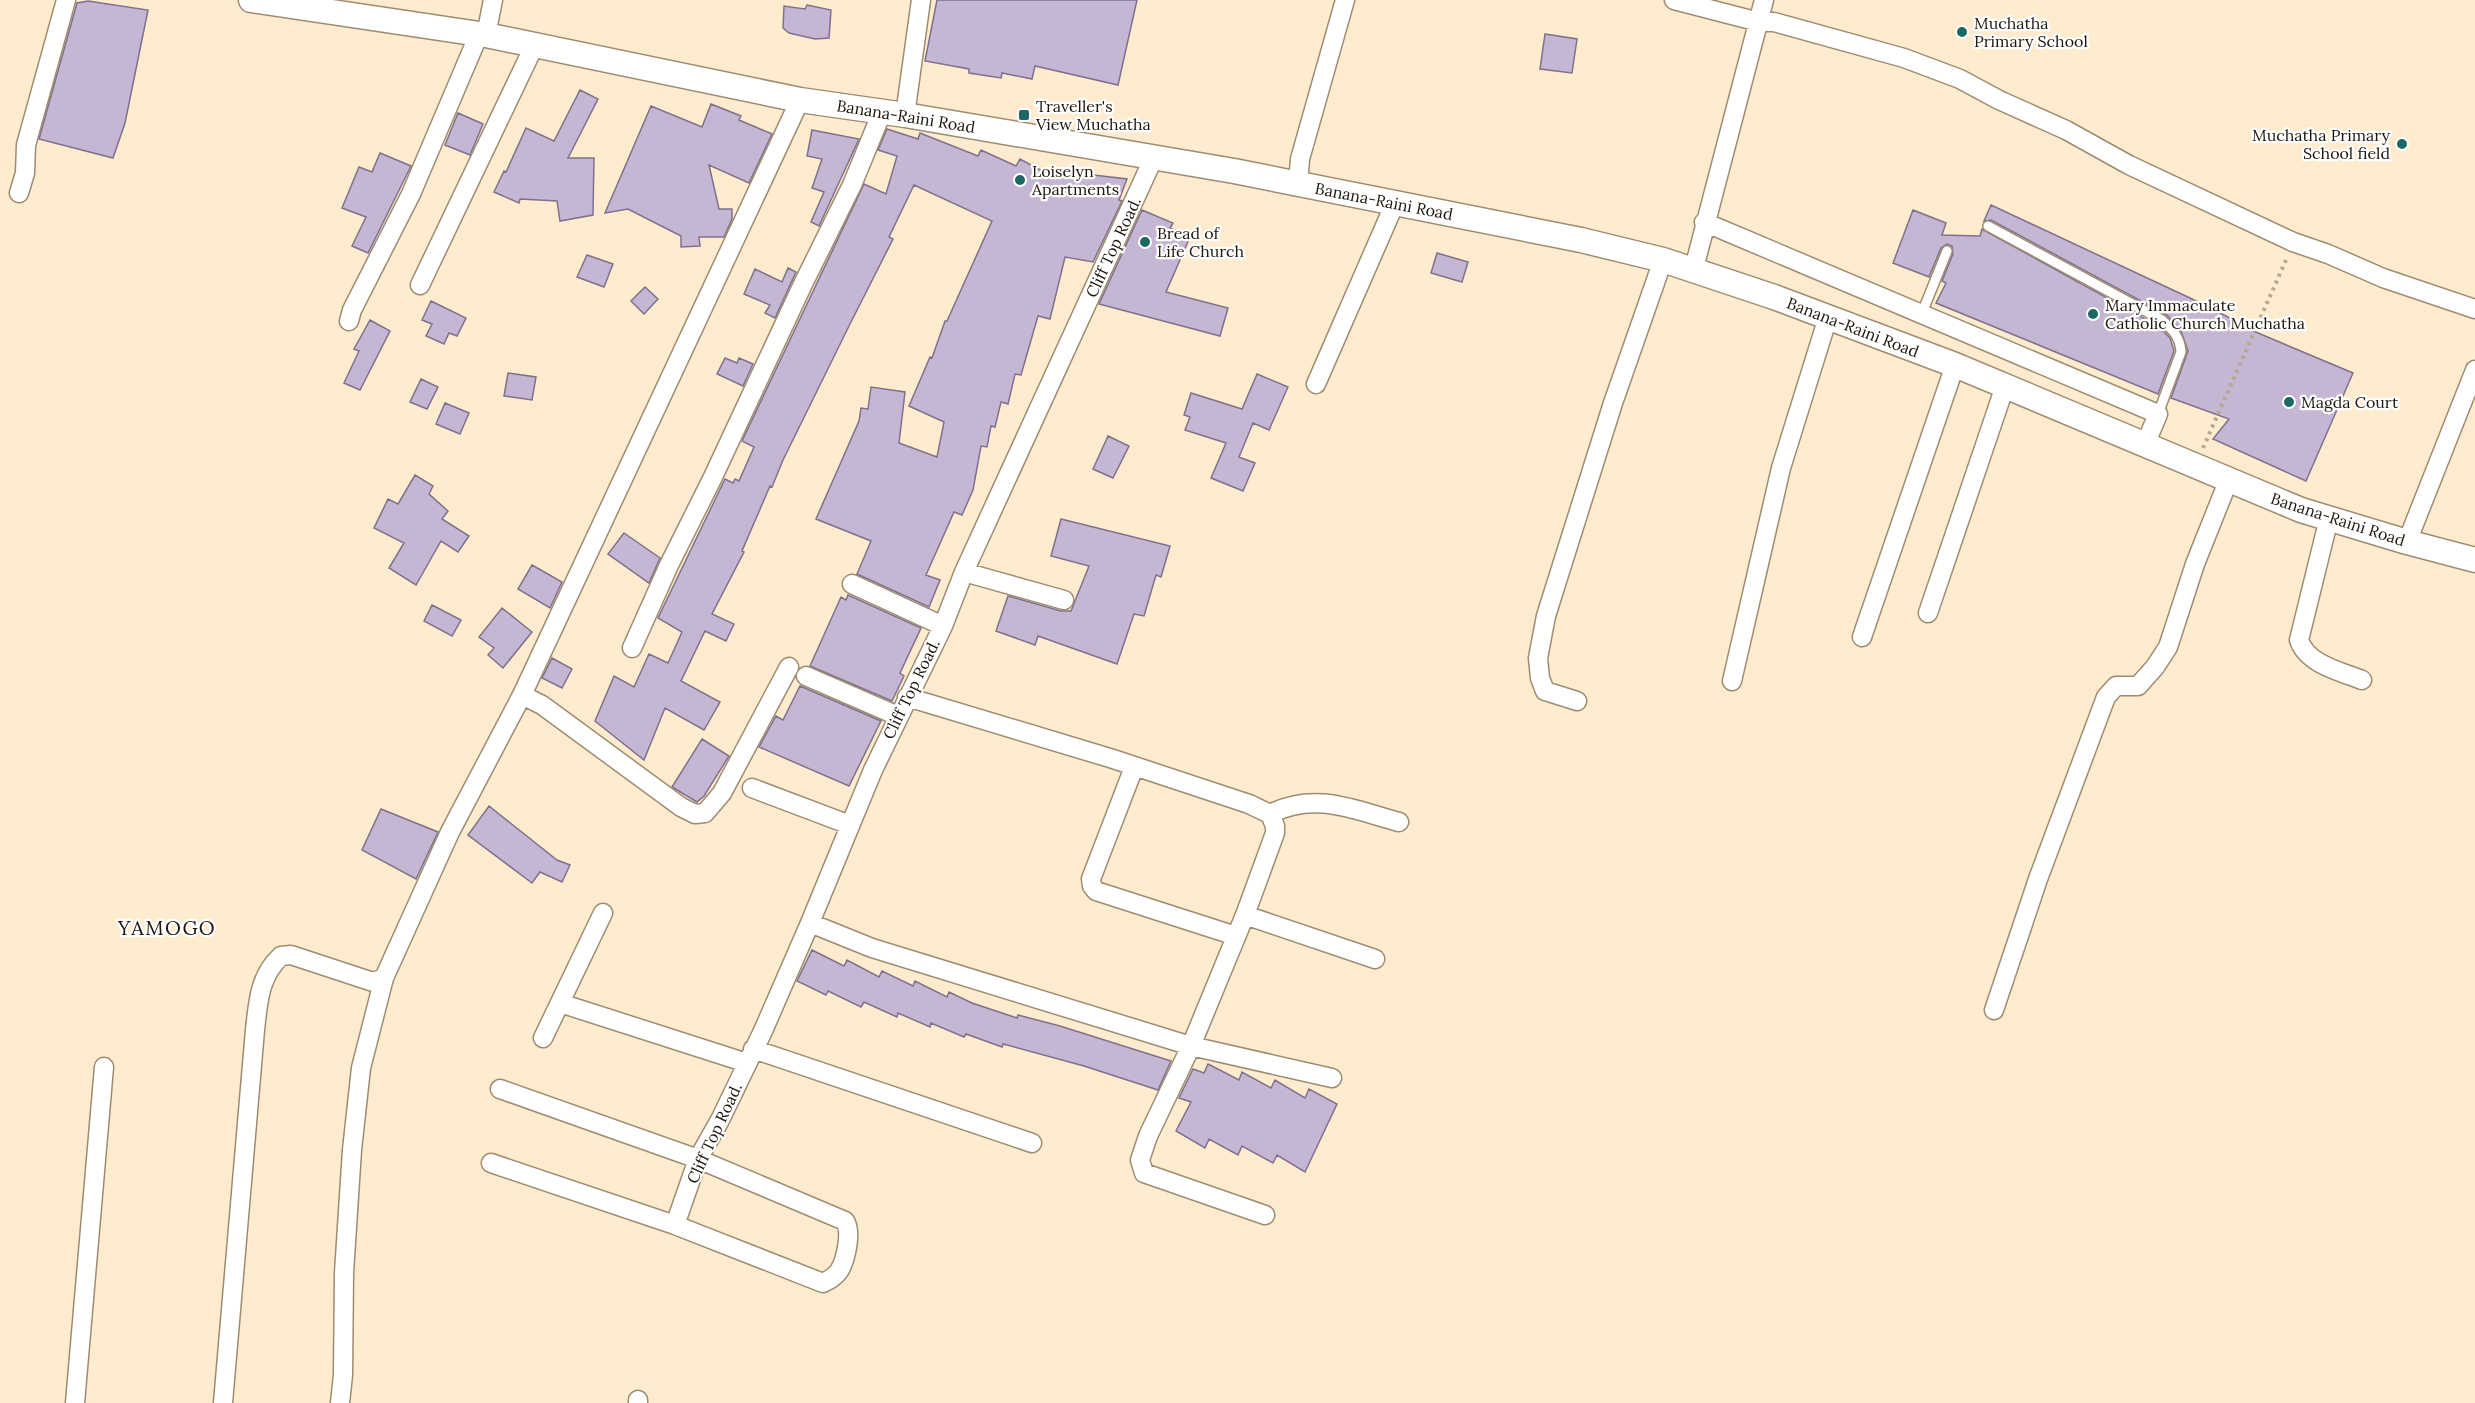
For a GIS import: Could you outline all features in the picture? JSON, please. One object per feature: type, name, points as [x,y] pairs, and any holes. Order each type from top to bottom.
[{"type":"main road","name":"Banana-Raini Road","points":[[264,1],[483,34],[800,100],[894,113],[1154,157],[1581,240],[1663,260],[1693,272],[1774,297],[1955,365],[2301,510],[2475,560]]},
{"type":"street","points":[[19,193],[24,173],[26,145],[66,0]]},
{"type":"street","points":[[349,321],[352,310],[411,194],[483,34],[493,0]]},
{"type":"street","points":[[632,648],[669,565],[713,477],[803,284],[852,186],[894,113],[921,0]]},
{"type":"street","points":[[1298,184],[1300,159],[1345,0]]},
{"type":"street","points":[[1674,0],[1759,22],[1774,22],[1894,55],[1960,79],[1999,100],[2066,130],[2139,170],[2292,242],[2328,254],[2383,278],[2475,309]]},
{"type":"street","points":[[1693,272],[1704,222],[1764,0]]},
{"type":"street","points":[[420,285],[535,44]]},
{"type":"street","points":[[340,1403],[343,1374],[344,1272],[352,1150],[361,1068],[384,978],[450,832],[522,695],[800,100]]},
{"type":"street","name":"Cliff Top Road.","points":[[675,1225],[698,1159],[720,1120],[750,1056],[810,923],[898,716],[943,626],[964,572],[1154,157]]},
{"type":"street","points":[[1316,384],[1395,203]]},
{"type":"street","points":[[1704,222],[1922,312],[2158,414],[2145,445]]},
{"type":"street","points":[[1577,701],[1545,691],[1540,678],[1539,658],[1546,616],[1613,403],[1663,260]]},
{"type":"street","points":[[1732,681],[1781,468],[1828,317]]},
{"type":"street","points":[[1862,637],[1955,365]]},
{"type":"street","points":[[2407,542],[2475,370]]},
{"type":"street","points":[[1928,613],[2005,386]]},
{"type":"street","points":[[1994,1010],[2038,879],[2106,697],[2116,686],[2138,686],[2168,648],[2195,564],[2229,480]]},
{"type":"street","points":[[2330,518],[2299,640],[2302,651],[2313,659],[2362,680]]},
{"type":"street","points":[[964,572],[1064,600]]},
{"type":"street","points":[[852,584],[943,626]]},
{"type":"street","points":[[522,695],[542,705],[681,807],[695,814],[705,813],[722,793],[789,667]]},
{"type":"street","points":[[806,676],[898,716]]},
{"type":"street","points":[[907,697],[1249,804],[1270,814],[1275,833],[1245,915],[1191,1046],[1148,1136],[1140,1160],[1140,1167],[1144,1173],[1265,1215]]},
{"type":"street","points":[[1134,767],[1091,879],[1092,886],[1096,891],[1236,936]]},
{"type":"street","points":[[752,788],[850,825]]},
{"type":"street","points":[[1270,814],[1287,806],[1307,802],[1329,804],[1400,822]]},
{"type":"street","points":[[543,1038],[603,913]]},
{"type":"street","points":[[1245,915],[1376,959]]},
{"type":"street","points":[[810,923],[872,948],[1191,1046],[1332,1078]]},
{"type":"street","points":[[223,1403],[255,1030],[259,998],[266,973],[281,956],[291,955],[373,982],[384,978]]},
{"type":"street","points":[[560,1003],[750,1056],[1032,1143]]},
{"type":"street","points":[[75,1403],[104,1067]]},
{"type":"street","points":[[490,1162],[675,1225],[823,1283],[835,1276],[842,1265],[848,1235],[845,1221],[698,1159],[500,1089]]},
{"type":"lane","points":[[1988,226],[2162,320],[2175,331],[2181,343],[2181,352],[2158,414]]},
{"type":"lane","points":[[1922,312],[1947,251]]},
{"type":"path","points":[[2195,466],[2292,242]]},
{"type":"building","points":[[937,0],[1137,0],[1118,85],[1035,66],[1032,79],[1002,73],[1001,78],[969,73],[969,69],[925,61]]},
{"type":"building","points":[[88,1],[148,10],[125,123],[113,158],[39,139],[77,3]]},
{"type":"building","points":[[807,5],[831,10],[829,38],[815,39],[789,33],[783,28],[784,6],[805,9]]},
{"type":"building","points":[[1545,34],[1577,39],[1572,73],[1540,69]]},
{"type":"building","points":[[580,90],[598,99],[568,158],[594,158],[593,215],[560,221],[557,201],[520,199],[519,203],[494,192],[526,128],[554,141]]},
{"type":"building","points":[[711,104],[741,116],[739,120],[772,134],[749,183],[709,165],[719,209],[732,209],[732,219],[724,237],[699,237],[700,246],[681,247],[681,236],[628,209],[605,213],[651,106],[702,127]]},
{"type":"building","points":[[458,113],[483,124],[470,155],[445,145]]},
{"type":"building","points":[[887,129],[918,139],[920,133],[978,156],[981,150],[1016,166],[1020,159],[1057,179],[1060,171],[1127,179],[1119,200],[1122,201],[1093,262],[1065,257],[1050,319],[1038,316],[1021,375],[1015,374],[1008,404],[1001,402],[995,427],[991,426],[987,447],[981,446],[973,490],[962,515],[954,512],[926,575],[940,580],[929,607],[857,574],[871,541],[816,519],[859,421],[861,408],[868,409],[871,387],[905,392],[899,443],[937,457],[944,422],[909,406],[930,357],[932,358],[945,321],[947,321],[992,221],[914,185],[889,237],[893,239],[783,460],[772,487],[770,486],[742,551],[744,552],[712,614],[734,624],[726,641],[705,631],[681,681],[720,702],[704,730],[665,708],[644,760],[595,721],[614,676],[634,687],[649,654],[668,663],[682,632],[658,618],[725,479],[733,483],[735,479],[739,481],[754,447],[742,441],[864,184],[886,194],[897,156],[878,150]]},
{"type":"building","points":[[812,130],[859,139],[819,226],[811,222],[824,192],[812,188],[822,159],[807,156]]},
{"type":"building","points":[[380,153],[411,166],[368,253],[352,246],[366,217],[342,208],[359,167],[372,172]]},
{"type":"building","points":[[1991,205],[2190,298],[2246,328],[2353,373],[2306,481],[2213,439],[2229,419],[2171,398],[2188,351],[2181,331],[2167,315],[1991,220],[1984,221]]},
{"type":"building","points":[[1142,210],[1173,223],[1170,228],[1190,237],[1166,292],[1228,308],[1220,336],[1099,304]]},
{"type":"building","points":[[1913,210],[1946,223],[1942,235],[1980,236],[1982,229],[2158,326],[2170,338],[2174,351],[2158,394],[1936,303],[1946,283],[1942,281],[1953,254],[1952,246],[1947,244],[1941,248],[1929,277],[1893,263]]},
{"type":"building","points":[[1437,253],[1468,262],[1462,282],[1431,273]]},
{"type":"building","points":[[587,255],[613,264],[604,287],[577,277]]},
{"type":"building","points":[[788,268],[796,272],[775,318],[765,313],[770,305],[744,294],[755,269],[782,282]]},
{"type":"building","points":[[645,287],[658,299],[644,314],[631,301]]},
{"type":"building","points":[[431,301],[466,318],[457,336],[449,333],[444,344],[426,336],[432,324],[422,320]]},
{"type":"building","points":[[370,320],[390,331],[360,390],[344,383],[359,351],[354,349]]},
{"type":"building","points":[[725,358],[737,363],[739,358],[753,364],[743,386],[717,374]]},
{"type":"building","points":[[508,373],[536,377],[532,400],[504,396]]},
{"type":"building","points":[[1257,374],[1288,387],[1269,430],[1253,423],[1239,457],[1255,463],[1243,491],[1211,478],[1226,443],[1185,430],[1190,417],[1184,415],[1191,393],[1242,409]]},
{"type":"building","points":[[421,379],[438,387],[427,409],[410,402]]},
{"type":"building","points":[[445,403],[469,413],[460,434],[436,424]]},
{"type":"building","points":[[1108,436],[1129,446],[1113,478],[1093,469]]},
{"type":"building","points":[[415,475],[433,486],[429,494],[448,511],[442,519],[469,536],[458,552],[441,541],[416,585],[389,568],[404,543],[374,528],[388,499],[398,504]]},
{"type":"building","points":[[1061,519],[1170,546],[1161,577],[1156,575],[1144,616],[1134,614],[1117,664],[1038,636],[1035,645],[996,631],[1008,596],[1061,611],[1071,611],[1089,566],[1051,556]]},
{"type":"building","points":[[624,533],[660,558],[649,583],[608,554]]},
{"type":"building","points":[[532,565],[562,582],[550,608],[518,589]]},
{"type":"building","points":[[848,595],[921,628],[900,673],[904,676],[892,701],[810,666],[841,597],[846,600]]},
{"type":"building","points":[[432,605],[461,620],[452,636],[424,621]]},
{"type":"building","points":[[502,608],[532,632],[503,668],[488,655],[494,648],[479,637]]},
{"type":"building","points":[[552,658],[572,669],[562,688],[542,678]]},
{"type":"building","points":[[800,686],[881,721],[849,786],[759,747],[776,716],[783,720]]},
{"type":"building","points":[[702,739],[729,756],[704,796],[697,802],[672,787]]},
{"type":"building","points":[[489,806],[557,860],[570,865],[562,882],[540,872],[532,883],[468,835]]},
{"type":"building","points":[[381,809],[438,832],[416,879],[362,850]]},
{"type":"building","points":[[812,950],[844,966],[847,960],[879,977],[882,971],[913,986],[915,981],[947,997],[949,992],[972,1003],[1017,1018],[1018,1015],[1060,1026],[1171,1061],[1158,1090],[1084,1066],[1003,1044],[1002,1047],[966,1034],[964,1037],[931,1023],[930,1027],[898,1013],[897,1017],[864,1002],[861,1007],[828,991],[826,995],[797,981]]},
{"type":"building","points":[[1208,1064],[1239,1080],[1242,1072],[1271,1088],[1275,1080],[1305,1098],[1309,1089],[1337,1104],[1305,1172],[1277,1155],[1273,1163],[1242,1146],[1238,1155],[1209,1139],[1205,1148],[1176,1131],[1191,1102],[1179,1098],[1193,1069],[1204,1073]]},
{"type":"place","name":"Muchatha Primary School","points":[[1962,32]]},
{"type":"place","name":"Traveller's View Muchatha","points":[[1024,115]]},
{"type":"place","name":"Muchatha Primary School field","points":[[2402,144]]},
{"type":"place","name":"Loiselyn Apartments","points":[[1020,180]]},
{"type":"place","name":"Bread of Life Church","points":[[1145,242]]},
{"type":"place","name":"Mary Immaculate Catholic Church Muchatha","points":[[2093,314]]},
{"type":"place","name":"Magda Court","points":[[2289,402]]},
{"type":"district","name":"YAMOGO","points":[[167,927]]}]
